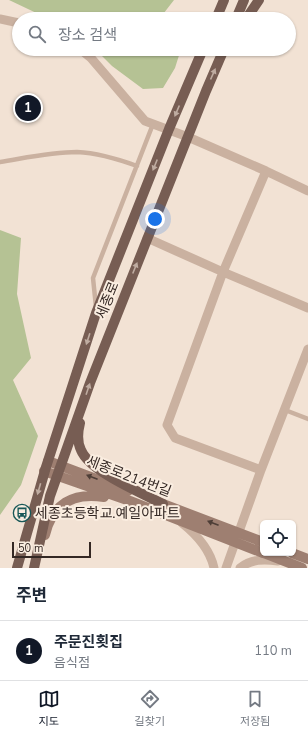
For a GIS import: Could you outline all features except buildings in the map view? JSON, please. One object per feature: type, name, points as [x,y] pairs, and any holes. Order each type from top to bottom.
[{"type":"main road","points":[[219,12],[224,0]]},
{"type":"main road","points":[[239,12],[244,0]]},
{"type":"main road","points":[[251,12],[259,0]]},
{"type":"main road","name":"세종로","points":[[17,568],[44,471],[96,313],[169,129],[200,56]]},
{"type":"main road","name":"세종로","points":[[34,568],[50,496],[81,409],[111,328],[221,56]]},
{"type":"main road","points":[[198,61],[200,72],[193,89],[198,94],[206,91]]},
{"type":"main road","points":[[81,409],[81,418],[78,431],[79,444],[80,450],[85,458],[96,468],[163,504]]},
{"type":"street","points":[[0,19],[12,22]]},
{"type":"street","points":[[89,56],[146,121],[188,137],[308,191]]},
{"type":"street","points":[[261,470],[175,438],[167,425],[223,272],[266,171]]},
{"type":"street","points":[[147,238],[308,308]]},
{"type":"street","points":[[226,568],[261,470],[308,349]]},
{"type":"street","points":[[48,461],[61,466],[73,475]]},
{"type":"street","points":[[44,471],[57,476],[73,475]]},
{"type":"street","name":"세종로214번길","points":[[73,475],[163,504],[237,537],[260,551]]},
{"type":"street","name":"세종로214번길","points":[[73,475],[130,501],[178,520],[237,537],[260,541]]},
{"type":"street","points":[[38,568],[47,529],[60,506],[69,500],[92,495],[130,501]]},
{"type":"street","points":[[178,520],[196,534],[203,542],[214,568]]},
{"type":"street","points":[[296,554],[308,559]]},
{"type":"street","name":"세종로214번길","points":[[271,556],[302,568]]},
{"type":"street","points":[[240,568],[245,564],[260,560],[286,562]]},
{"type":"lane","points":[[96,313],[93,278],[153,123]]},
{"type":"lane","points":[[0,162],[77,152],[115,158],[137,166]]},
{"type":"lane","points":[[285,410],[308,419]]},
{"type":"green space","points":[[9,0],[174,0],[165,12],[34,12]]},
{"type":"green space","points":[[102,56],[179,56],[175,68],[163,88],[143,89],[112,66]]},
{"type":"green space","points":[[0,230],[21,238],[17,294],[31,358],[13,380],[38,436],[21,485],[0,515]]},
{"type":"place","name":"주문진횟집","points":[[28,108]]},
{"type":"place","name":"세종초등학교.예일아파트","points":[[22,513]]}]
